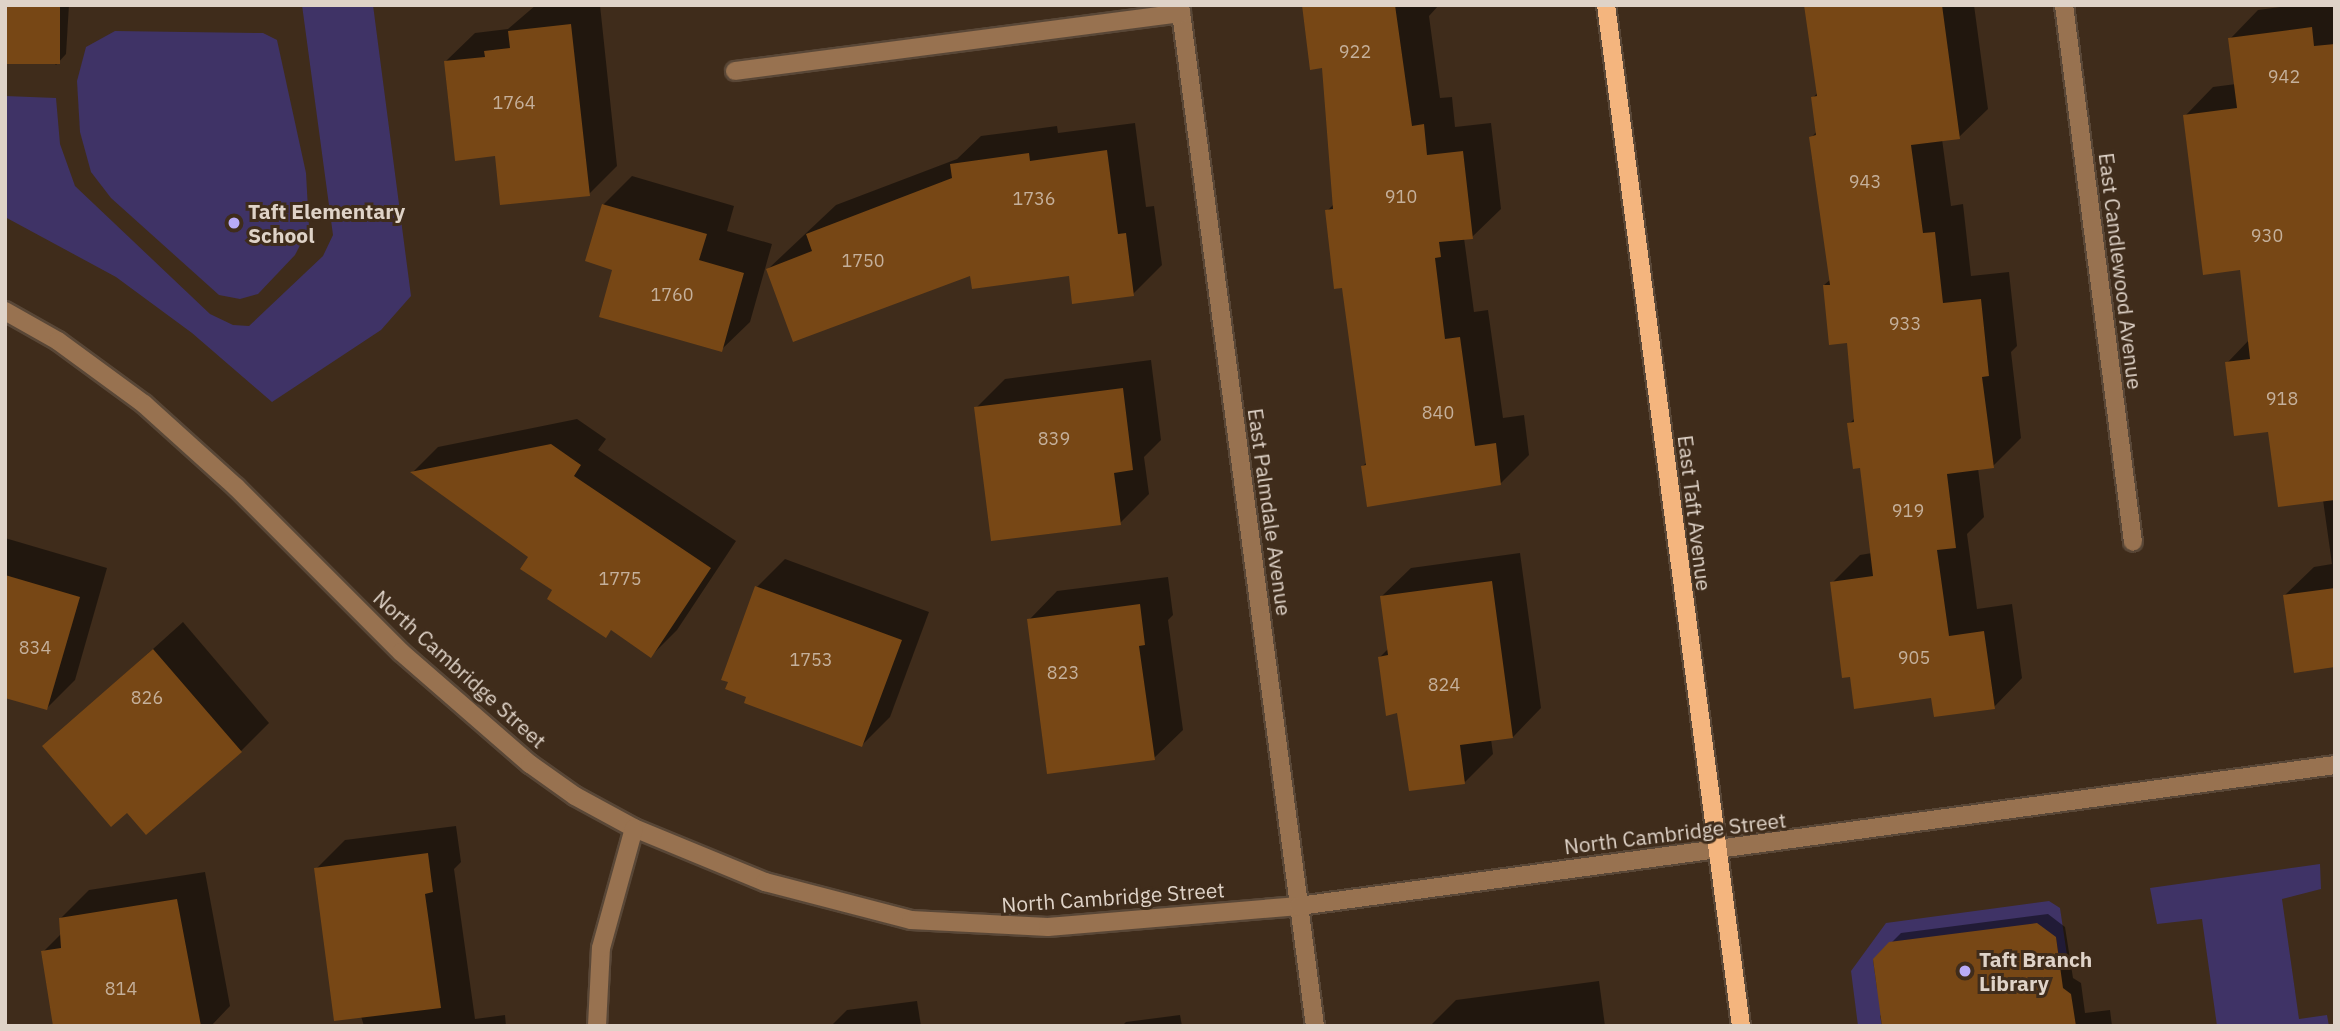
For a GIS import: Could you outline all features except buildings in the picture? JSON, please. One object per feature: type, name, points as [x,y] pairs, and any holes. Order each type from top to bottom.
[{"type":"main road","name":"East Taft Avenue","points":[[1606,5],[1741,1026]]},
{"type":"street","name":"East Candlewood Avenue","points":[[2064,5],[2133,542]]},
{"type":"street","points":[[735,71],[1180,9]]},
{"type":"street","name":"East Palmdale Avenue","points":[[1180,9],[1315,1026]]},
{"type":"street","name":"North Cambridge Street","points":[[5,311],[58,341],[144,404],[236,487],[401,652],[530,764],[634,828],[765,882],[845,907],[911,920],[1048,927],[1299,906],[1718,852],[2335,765]]},
{"type":"street","points":[[597,1026],[601,947],[634,828]]},
{"type":"shaded area","points":[[302,5],[373,5],[411,296],[381,330],[272,402],[192,333],[116,277],[5,217],[5,96],[56,98],[60,144],[75,186],[210,314],[233,325],[249,326],[323,256],[333,235]]},
{"type":"shaded area","points":[[115,31],[263,33],[277,40],[306,173],[309,228],[295,255],[258,294],[240,299],[219,295],[111,198],[91,172],[80,132],[77,81],[86,47]]},
{"type":"shaded area","points":[[2320,864],[2321,889],[2282,899],[2299,1019],[2327,1015],[2329,1026],[2217,1026],[2202,919],[2157,924],[2150,888]]},
{"type":"shaded area","points":[[2049,901],[2060,908],[2068,962],[2060,964],[2056,937],[1889,943],[1873,960],[1877,989],[1892,1000],[1880,1016],[1882,1026],[1858,1026],[1851,971],[1886,923]]},
{"type":"place","name":"Taft Elementary School","points":[[234,223]]},
{"type":"place","name":"Taft Branch Library","points":[[1965,971]]}]
